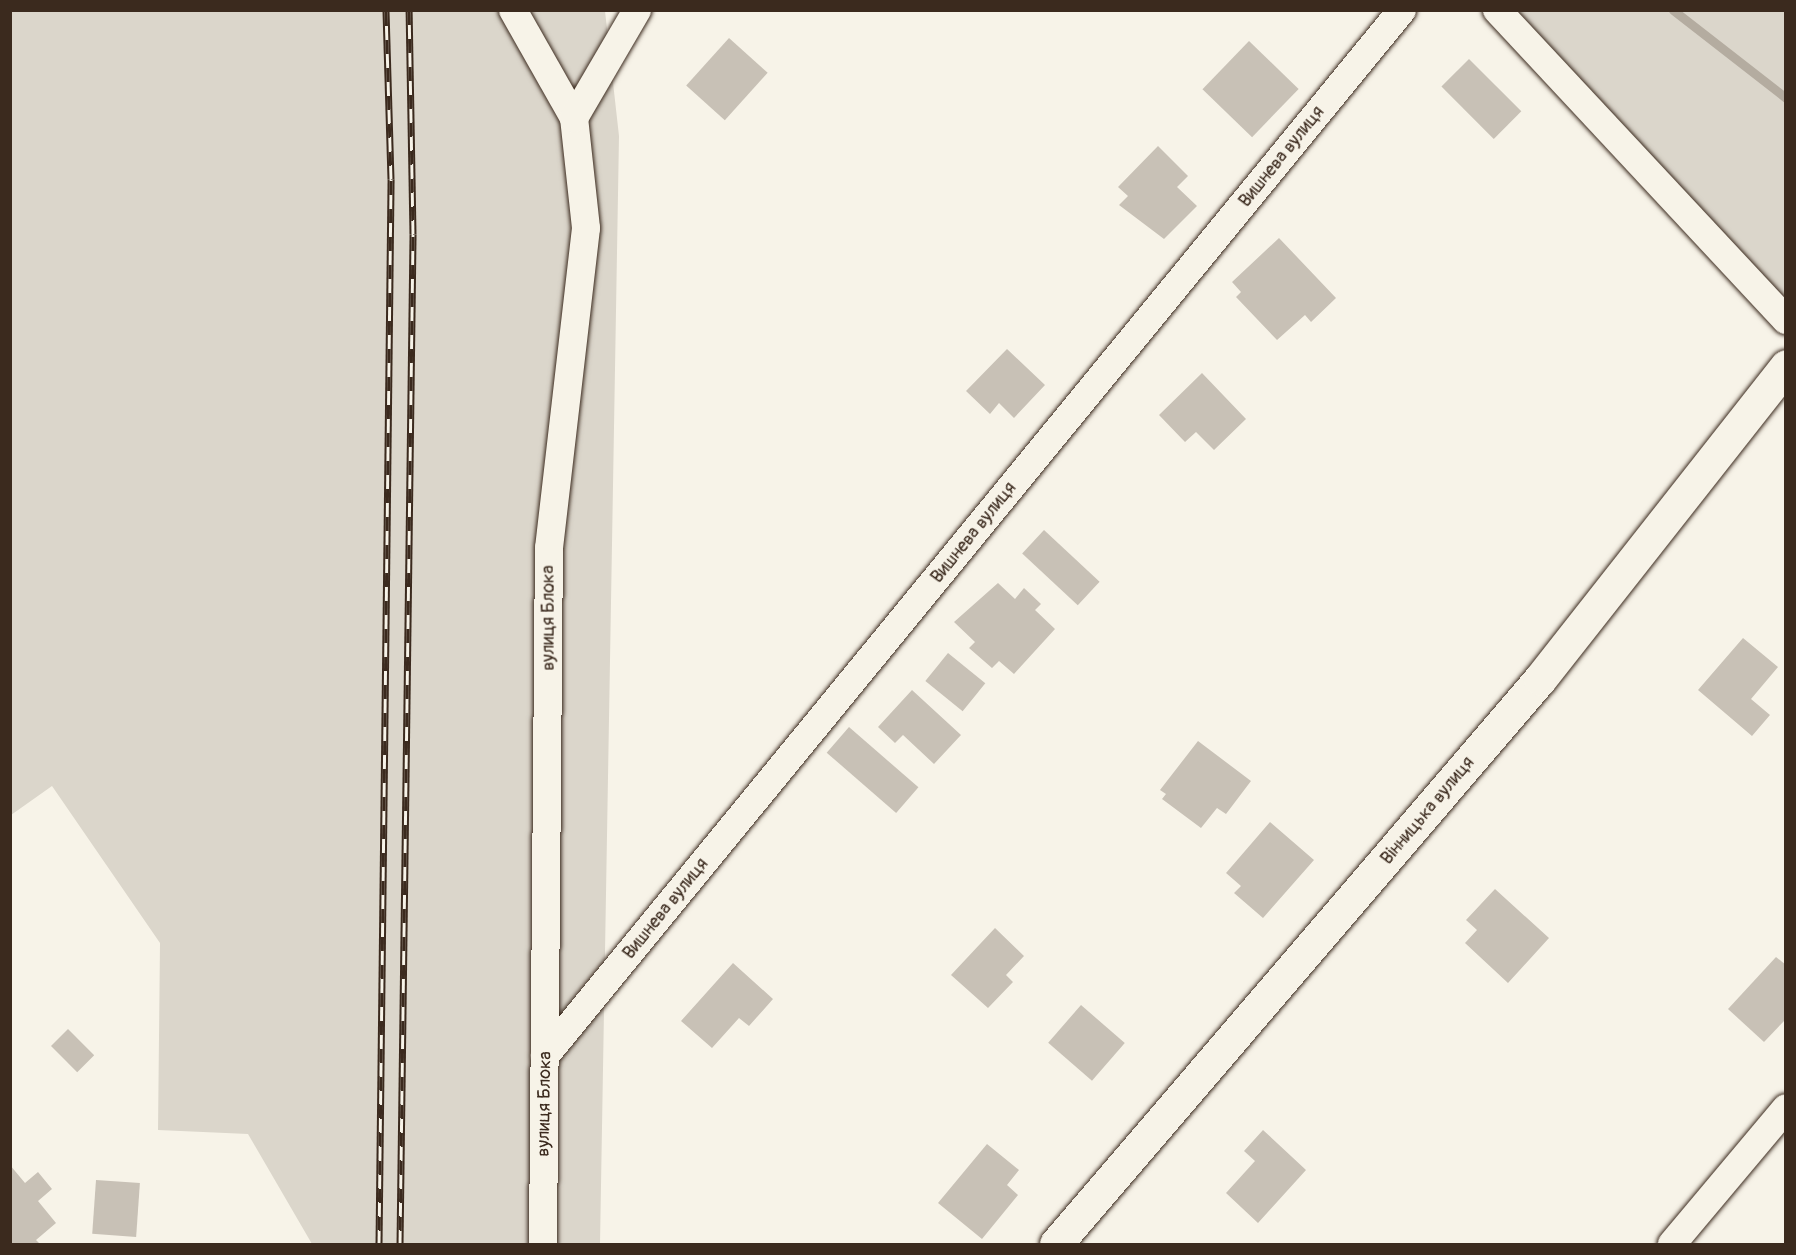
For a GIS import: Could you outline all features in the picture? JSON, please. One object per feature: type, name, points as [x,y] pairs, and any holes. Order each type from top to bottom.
[{"type":"street","points":[[513,10],[574,118]]},
{"type":"street","points":[[574,118],[637,10]]},
{"type":"street","name":"Вишнева вулиця","points":[[546,1056],[1402,10]]},
{"type":"street","points":[[1497,10],[1785,320]]},
{"type":"street","name":"вулиця Блока","points":[[543,1245],[549,548],[586,228],[574,118]]},
{"type":"street","name":"Вінницька вулиця","points":[[1056,1245],[1540,679],[1785,366]]},
{"type":"street","points":[[1672,1245],[1785,1108]]},
{"type":"path","points":[[10,798],[10,833]]},
{"type":"shaded area","points":[[11,11],[605,11],[619,136],[600,1244],[312,1244],[248,1134],[158,1130],[160,943],[52,786],[11,815]]},
{"type":"shaded area","points":[[1497,11],[1785,11],[1785,320]]},
{"type":"building","points":[[729,38],[768,73],[725,120],[686,86]]},
{"type":"building","points":[[1249,41],[1299,89],[1252,137],[1202,89]]},
{"type":"building","points":[[1469,59],[1521,111],[1494,139],[1441,87]]},
{"type":"building","points":[[1158,146],[1188,176],[1177,187],[1197,206],[1164,239],[1119,205],[1128,196],[1118,187]]},
{"type":"building","points":[[1279,238],[1336,298],[1311,322],[1305,315],[1277,340],[1236,297],[1241,292],[1232,282]]},
{"type":"building","points":[[1007,349],[1045,385],[1014,418],[999,403],[990,414],[966,391]]},
{"type":"building","points":[[1202,373],[1246,419],[1214,450],[1196,432],[1185,442],[1159,415]]},
{"type":"building","points":[[1044,530],[1100,582],[1078,605],[1022,553]]},
{"type":"building","points":[[998,583],[1015,599],[1024,588],[1041,604],[1035,610],[1055,629],[1014,674],[999,661],[992,668],[969,648],[975,642],[954,622]]},
{"type":"building","points":[[1743,638],[1778,667],[1751,699],[1770,715],[1752,736],[1698,690]]},
{"type":"building","points":[[948,653],[985,683],[963,711],[925,681]]},
{"type":"building","points":[[912,690],[961,735],[934,764],[903,735],[895,743],[878,727]]},
{"type":"building","points":[[849,727],[918,787],[896,813],[827,753]]},
{"type":"building","points":[[1198,741],[1251,781],[1226,814],[1217,808],[1201,828],[1162,799],[1166,794],[1160,790]]},
{"type":"building","points":[[1270,822],[1314,860],[1263,918],[1234,893],[1241,886],[1226,873]]},
{"type":"building","points":[[1495,889],[1549,938],[1508,983],[1465,943],[1477,930],[1466,920]]},
{"type":"building","points":[[995,928],[1024,956],[1006,975],[1013,982],[988,1008],[951,975]]},
{"type":"building","points":[[1776,957],[1786,965],[1786,1019],[1764,1042],[1728,1009]]},
{"type":"building","points":[[733,963],[773,999],[749,1026],[739,1018],[712,1048],[681,1021]]},
{"type":"building","points":[[1081,1005],[1125,1043],[1092,1081],[1048,1043]]},
{"type":"building","points":[[68,1029],[94,1055],[77,1072],[51,1046]]},
{"type":"building","points":[[1263,1130],[1306,1170],[1258,1223],[1226,1193],[1255,1161],[1244,1151]]},
{"type":"building","points":[[987,1144],[1019,1170],[1007,1185],[1018,1195],[982,1239],[938,1203]]},
{"type":"building","points":[[10,1165],[25,1183],[38,1172],[52,1189],[38,1201],[56,1223],[36,1240],[40,1244],[10,1244]]},
{"type":"building","points":[[96,1180],[140,1183],[136,1237],[92,1234]]},
{"type":"waterway","points":[[1673,10],[1786,98]]},
{"type":"railway","points":[[379,1244],[391,179],[386,10]]},
{"type":"railway","points":[[400,1244],[413,234],[409,10]]}]
